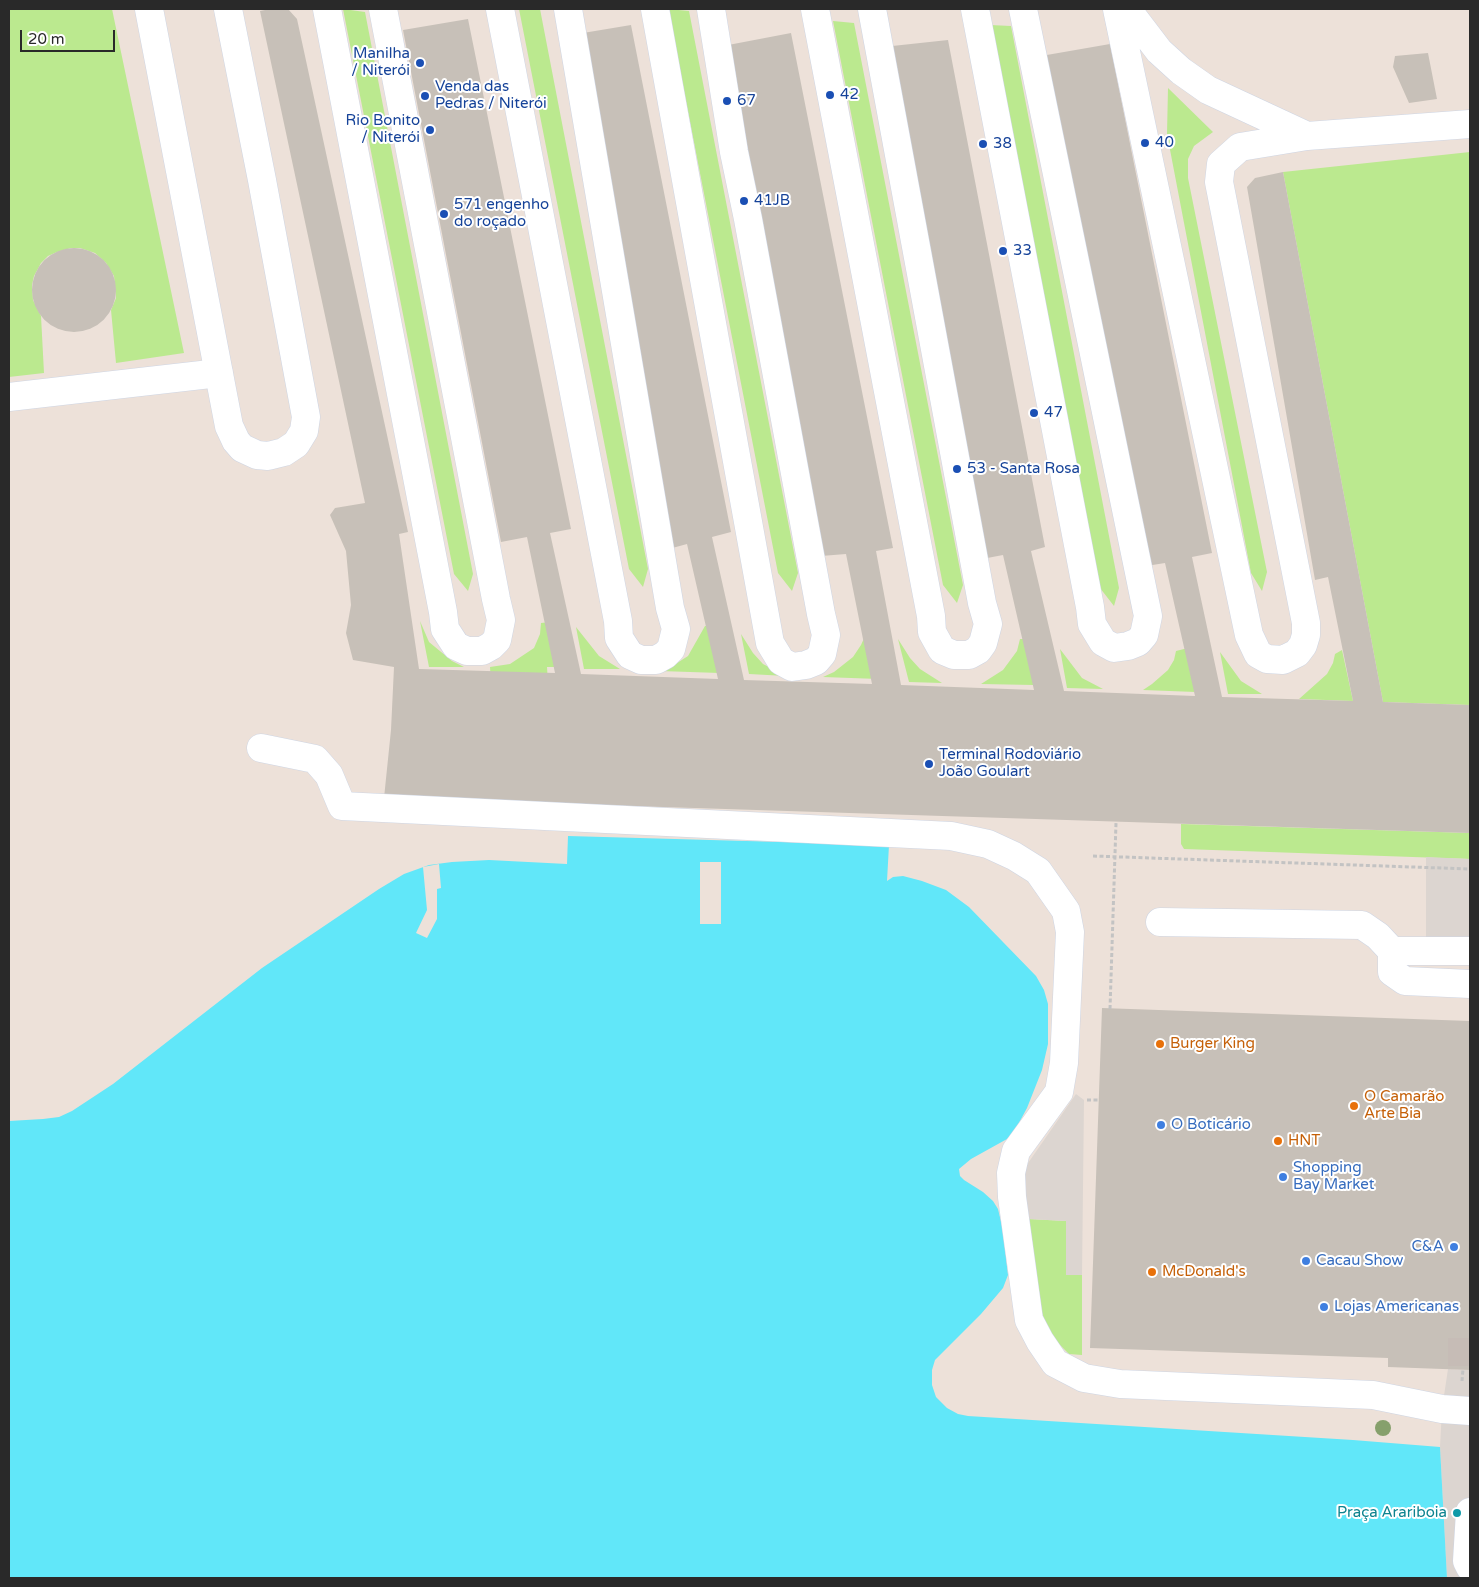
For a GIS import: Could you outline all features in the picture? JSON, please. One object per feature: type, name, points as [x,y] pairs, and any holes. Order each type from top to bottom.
[{"type":"street","points":[[149,9],[228,426],[242,448],[257,455],[268,456],[284,452],[296,444],[304,431],[306,417],[228,9]]},
{"type":"street","points":[[327,9],[444,612],[445,628],[456,646],[467,651],[482,651],[497,640],[501,620],[383,9]]},
{"type":"street","points":[[500,9],[612,592],[619,638],[630,655],[641,660],[656,660],[671,649],[676,629],[668,598],[568,9]]},
{"type":"street","points":[[655,9],[770,643],[781,661],[792,666],[806,666],[816,661],[822,654],[826,635],[734,152],[711,9]]},
{"type":"street","points":[[815,9],[931,616],[932,632],[942,650],[954,655],[969,655],[978,650],[983,643],[988,624],[982,603],[872,9]]},
{"type":"street","points":[[975,9],[1092,624],[1103,642],[1114,648],[1128,646],[1138,642],[1144,635],[1148,616],[1023,9]]},
{"type":"street","points":[[1117,9],[1249,635],[1258,654],[1267,659],[1283,660],[1293,656],[1303,645],[1306,635],[1306,623],[1219,182],[1221,164],[1240,147],[1307,136],[1470,124]]},
{"type":"street","points":[[1127,9],[1159,51],[1181,71],[1208,90],[1307,136]]},
{"type":"street","points":[[9,397],[219,373]]},
{"type":"street","points":[[261,748],[316,759],[329,775],[342,806],[951,836],[988,844],[1014,856],[1038,871],[1066,911],[1070,932],[1064,1063],[1059,1092],[1016,1151],[1011,1173],[1012,1197],[1029,1320],[1040,1342],[1055,1363],[1084,1378],[1120,1384],[1373,1395],[1442,1409],[1470,1411]]},
{"type":"street","points":[[1160,922],[1362,925],[1378,936],[1392,951],[1392,972],[1406,981],[1470,984]]},
{"type":"street","points":[[1392,951],[1470,952]]},
{"type":"street","points":[[1470,1512],[1467,1561],[1470,1568]]},
{"type":"path","points":[[1110,1009],[1116,823]]},
{"type":"path","points":[[1093,856],[1470,868]]},
{"type":"path","points":[[1084,1100],[1099,1100]]},
{"type":"green space","points":[[9,9],[112,9],[184,353],[116,363],[111,310],[116,298],[114,276],[106,263],[95,253],[80,248],[71,248],[48,256],[41,263],[34,276],[32,285],[33,300],[41,316],[44,373],[9,377]]},
{"type":"green space","points":[[343,9],[365,12],[473,574],[468,591],[454,574]]},
{"type":"green space","points":[[519,9],[540,9],[648,569],[643,587],[629,569]]},
{"type":"green space","points":[[668,9],[689,11],[798,573],[792,591],[778,573]]},
{"type":"green space","points":[[833,21],[854,23],[963,585],[957,603],[943,585]]},
{"type":"green space","points":[[990,25],[1011,26],[1119,588],[1114,606],[1100,588]]},
{"type":"green space","points":[[1168,88],[1213,132],[1194,146],[1188,159],[1188,178],[1267,572],[1262,591],[1251,573],[1167,134]]},
{"type":"green space","points":[[1470,152],[1470,705],[1383,702],[1283,172]]},
{"type":"green space","points":[[420,621],[429,642],[452,661],[464,667],[429,667]]},
{"type":"green space","points":[[550,622],[558,667],[547,667],[548,682],[491,683],[490,667],[510,664],[534,648],[540,634],[541,623]]},
{"type":"green space","points":[[705,626],[711,626],[720,673],[660,671],[688,656]]},
{"type":"green space","points":[[576,627],[599,656],[620,669],[584,669]]},
{"type":"green space","points":[[741,634],[753,653],[763,664],[786,676],[749,674]]},
{"type":"green space","points":[[866,634],[879,679],[823,677],[834,672],[853,657]]},
{"type":"green space","points":[[898,639],[910,658],[920,669],[942,683],[909,682]]},
{"type":"green space","points":[[1020,639],[1027,639],[1034,685],[981,684],[1003,670],[1017,651]]},
{"type":"green space","points":[[1188,648],[1196,692],[1143,690],[1168,670],[1174,660],[1176,651]]},
{"type":"green space","points":[[1060,649],[1082,678],[1103,689],[1067,688]]},
{"type":"green space","points":[[1342,650],[1353,701],[1299,699],[1327,674],[1335,654]]},
{"type":"green space","points":[[1220,652],[1241,681],[1262,694],[1228,694]]},
{"type":"green space","points":[[1181,824],[1470,833],[1470,859],[1184,849],[1181,844]]},
{"type":"green space","points":[[1029,1219],[1066,1221],[1066,1274],[1082,1275],[1082,1355],[1069,1354],[1050,1335],[1041,1311]]},
{"type":"shaded area","points":[[1426,857],[1470,859],[1470,939],[1426,939]]},
{"type":"shaded area","points":[[1076,1094],[1084,1100],[1082,1275],[1066,1275],[1066,1221],[1029,1219],[1024,1184],[1026,1166]]},
{"type":"shaded area","name":"Praça Arariboia","points":[[1448,1369],[1470,1370],[1470,1578],[1447,1578],[1440,1447],[1442,1409]]},
{"type":"water","points":[[568,836],[889,845],[887,881],[893,877],[903,876],[922,881],[946,890],[969,907],[1036,976],[1044,990],[1048,1004],[1048,1044],[1042,1070],[1027,1108],[1014,1132],[1007,1139],[971,1159],[959,1169],[960,1176],[983,1192],[993,1201],[998,1209],[1003,1230],[1008,1275],[1003,1288],[981,1314],[935,1360],[932,1370],[932,1385],[936,1397],[947,1408],[958,1414],[968,1416],[1440,1447],[1447,1578],[9,1578],[9,1121],[59,1117],[72,1111],[113,1084],[262,968],[404,874],[429,865],[452,862],[489,860],[567,864]]},
{"type":"pier","points":[[700,862],[721,862],[721,924],[700,924]]},
{"type":"pier","points":[[439,864],[441,888],[437,889],[437,919],[427,938],[416,933],[427,910],[423,867]]},
{"type":"building","points":[[288,9],[297,19],[408,532],[399,534],[419,669],[555,673],[527,537],[501,542],[403,30],[468,19],[571,529],[550,533],[581,674],[718,679],[687,544],[665,550],[565,36],[631,25],[731,532],[712,537],[744,680],[872,684],[846,554],[821,556],[723,46],[791,33],[893,548],[876,551],[901,685],[1034,690],[1003,555],[982,559],[883,47],[948,40],[1045,547],[1031,551],[1064,691],[1195,696],[1165,563],[1140,567],[1041,56],[1110,44],[1212,553],[1192,557],[1222,697],[1353,701],[1328,577],[1315,580],[1247,187],[1255,178],[1283,172],[1383,702],[1470,705],[1470,833],[384,798],[391,730],[394,667],[353,660],[346,633],[351,605],[346,551],[330,515],[335,508],[365,503],[260,11]]},
{"type":"building","points":[[1428,53],[1437,99],[1409,103],[1393,67],[1395,56]]},
{"type":"building","points":[[74,248],[90,251],[104,260],[113,274],[116,290],[113,306],[104,320],[90,329],[74,332],[58,329],[44,320],[35,306],[32,290],[35,274],[44,260],[58,251]]},
{"type":"building","name":"Shopping Bay Market","points":[[1102,1008],[1470,1021],[1470,1370],[1388,1367],[1388,1358],[1090,1348]]},
{"type":"tunnel","points":[[1448,1352],[1470,1352]]},
{"type":"place","name":"Manilha / Niterói","points":[[420,63]]},
{"type":"place","name":"42","points":[[830,95]]},
{"type":"place","name":"Venda das Pedras / Niterói","points":[[425,96]]},
{"type":"place","name":"67","points":[[727,101]]},
{"type":"place","name":"Rio Bonito / Niterói","points":[[430,130]]},
{"type":"place","name":"40","points":[[1145,143]]},
{"type":"place","name":"38","points":[[983,144]]},
{"type":"place","name":"41JB","points":[[744,201]]},
{"type":"place","name":"571 engenho do roçado","points":[[444,214]]},
{"type":"place","name":"33","points":[[1003,251]]},
{"type":"place","name":"47","points":[[1034,413]]},
{"type":"place","name":"53 - Santa Rosa","points":[[957,469]]},
{"type":"place","name":"Terminal Rodoviário João Goulart","points":[[929,764]]},
{"type":"place","name":"Burger King","points":[[1160,1044]]},
{"type":"place","name":"O Camarão Arte Bia","points":[[1354,1106]]},
{"type":"place","name":"O Boticário","points":[[1161,1125]]},
{"type":"place","name":"HNT","points":[[1278,1141]]},
{"type":"place","name":"Shopping Bay Market","points":[[1283,1177]]},
{"type":"place","name":"C&A","points":[[1454,1247]]},
{"type":"place","name":"Cacau Show","points":[[1306,1261]]},
{"type":"place","name":"McDonald's","points":[[1152,1272]]},
{"type":"place","name":"Lojas Americanas","points":[[1324,1307]]},
{"type":"place","name":"Praça Arariboia","points":[[1457,1513]]}]
